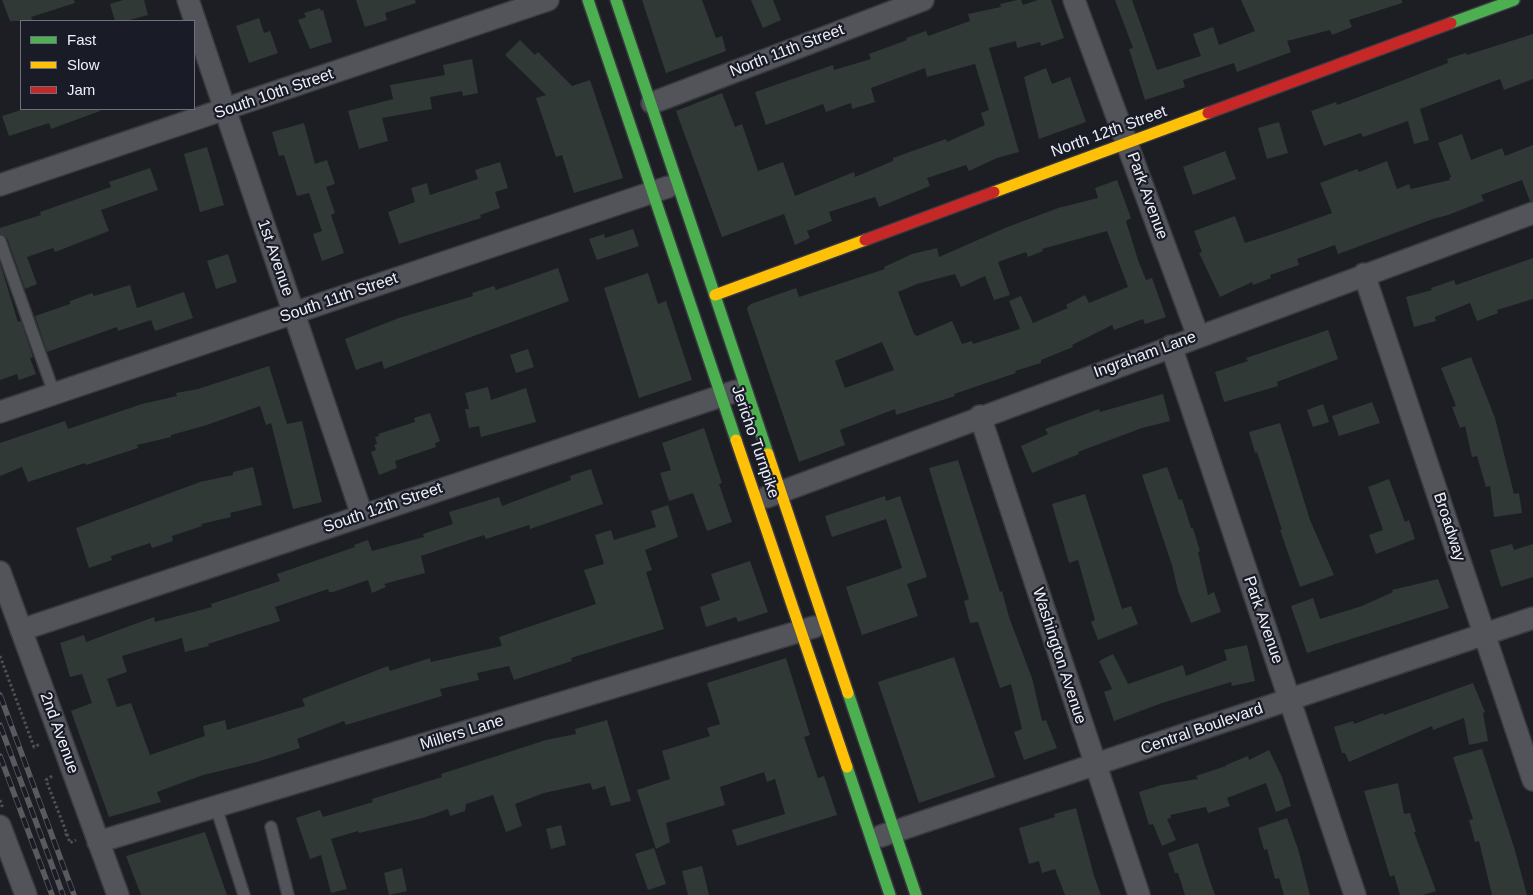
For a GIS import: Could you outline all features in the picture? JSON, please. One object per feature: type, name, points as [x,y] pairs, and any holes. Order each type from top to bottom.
[{"type":"main road","name":"Jericho Turnpike","points":[[588,0],[890,895]]},
{"type":"main road","name":"Jericho Turnpike","points":[[616,0],[916,895]]},
{"type":"main road","name":"North 12th Street","points":[[715,295],[1514,0]]},
{"type":"main road","points":[[671,245],[687,254]]},
{"type":"main road","points":[[702,294],[715,295]]},
{"type":"street","name":"1st Avenue","points":[[188,0],[195,20]]},
{"type":"street","name":"South 10th Street","points":[[0,185],[548,0]]},
{"type":"street","name":"North 11th Street","points":[[652,103],[923,0]]},
{"type":"street","name":"Park Avenue","points":[[1074,0],[1198,336]]},
{"type":"street","name":"1st Avenue","points":[[195,21],[362,515]]},
{"type":"street","name":"South 11th Street","points":[[0,412],[677,184]]},
{"type":"street","name":"Ingraham Lane","points":[[758,500],[980,416],[1533,213]]},
{"type":"street","name":"Broadway","points":[[1364,274],[1533,780]]},
{"type":"street","name":"Park Avenue","points":[[1171,346],[1355,895]]},
{"type":"street","name":"South 12th Street","points":[[21,630],[746,388]]},
{"type":"street","name":"Washington Avenue","points":[[980,416],[1139,895]]},
{"type":"street","name":"2nd Avenue","points":[[0,572],[118,895]]},
{"type":"street","name":"Central Boulevard","points":[[871,840],[1533,618]]},
{"type":"street","name":"Millers Lane","points":[[98,842],[825,624]]},
{"type":"street","points":[[0,826],[26,895]]},
{"type":"lane","points":[[0,241],[54,393]]},
{"type":"lane","points":[[216,807],[244,895]]},
{"type":"lane","points":[[271,827],[288,895]]},
{"type":"path","points":[[0,656],[34,747],[40,744]]},
{"type":"path","points":[[52,776],[46,780],[65,835],[70,843],[76,840]]},
{"type":"building","points":[[2,0],[74,0],[75,3],[31,17],[32,20],[10,21]]},
{"type":"building","points":[[123,0],[144,0],[148,15],[130,20],[115,20],[110,4]]},
{"type":"building","points":[[356,0],[415,0],[416,3],[385,13],[387,20],[365,27]]},
{"type":"building","points":[[642,0],[702,0],[716,38],[722,36],[726,51],[666,73]]},
{"type":"building","points":[[751,0],[773,0],[781,20],[763,28]]},
{"type":"building","points":[[1021,0],[1023,5],[1038,0],[1051,0],[1064,38],[1041,46],[1040,42],[1017,48],[1016,41],[989,48],[1019,152],[997,158],[969,171],[966,165],[927,178],[930,186],[879,207],[875,197],[829,212],[832,221],[807,231],[810,238],[795,245],[784,214],[722,237],[676,111],[722,93],[735,127],[742,124],[758,171],[783,162],[795,196],[854,172],[855,177],[893,161],[893,158],[946,139],[947,142],[985,125],[981,113],[989,110],[975,64],[927,77],[925,68],[871,88],[875,102],[852,109],[851,103],[826,112],[823,104],[766,125],[755,92],[833,65],[834,70],[871,59],[869,54],[907,40],[906,38],[926,31],[928,36],[970,21],[968,14],[1001,7],[1000,4]]},
{"type":"building","points":[[1115,0],[1132,0],[1157,70],[1201,56],[1193,34],[1213,27],[1219,45],[1255,31],[1241,0],[1402,0],[1402,3],[1349,20],[1352,27],[1332,35],[1330,30],[1287,41],[1291,52],[1237,72],[1234,63],[1183,80],[1185,87],[1145,100],[1129,49],[1133,48]]},
{"type":"building","points":[[320,8],[321,11],[323,10],[332,42],[310,49],[298,20],[306,17],[304,13]]},
{"type":"building","points":[[259,18],[264,33],[270,31],[278,53],[249,63],[236,26]]},
{"type":"building","points":[[1533,34],[1533,79],[1504,90],[1500,79],[1420,109],[1429,140],[1414,144],[1408,121],[1363,137],[1361,133],[1324,146],[1311,111],[1336,102],[1337,105],[1448,63],[1447,59],[1466,53],[1467,55]]},
{"type":"building","points":[[520,40],[535,55],[538,52],[572,86],[590,80],[623,178],[574,193],[562,155],[556,157],[536,98],[546,95],[505,55]]},
{"type":"building","points":[[472,59],[478,93],[463,96],[462,91],[430,97],[432,109],[382,118],[388,141],[359,149],[348,111],[393,99],[390,85],[445,75],[443,65]]},
{"type":"building","points":[[1046,68],[1052,84],[1070,77],[1086,122],[1039,139],[1024,77]]},
{"type":"building","points":[[21,110],[100,110],[51,129],[49,123],[9,136],[2,116]]},
{"type":"building","points":[[1279,122],[1288,153],[1267,159],[1258,128]]},
{"type":"building","points":[[304,123],[315,164],[327,160],[335,184],[326,187],[335,213],[331,215],[344,253],[322,261],[313,234],[322,231],[309,193],[297,196],[284,155],[279,156],[272,132]]},
{"type":"building","points":[[1462,134],[1471,160],[1502,148],[1505,156],[1533,145],[1533,201],[1530,201],[1522,180],[1481,195],[1484,201],[1338,254],[1335,245],[1297,259],[1299,265],[1270,275],[1271,278],[1253,285],[1252,282],[1220,297],[1199,253],[1202,252],[1194,231],[1235,216],[1245,243],[1332,213],[1320,183],[1357,169],[1359,172],[1387,161],[1397,189],[1409,184],[1411,189],[1450,180],[1449,178],[1451,177],[1438,143]]},
{"type":"building","points":[[207,147],[224,205],[200,212],[184,154]]},
{"type":"building","points":[[1225,151],[1236,179],[1193,195],[1183,167]]},
{"type":"building","points":[[500,162],[508,188],[495,192],[500,208],[480,215],[481,218],[399,244],[388,212],[415,202],[411,188],[427,183],[430,195],[478,179],[475,170]]},
{"type":"building","points":[[150,168],[158,190],[101,210],[109,231],[55,252],[53,248],[27,257],[37,284],[25,289],[7,238],[0,234],[0,228],[41,215],[40,212],[111,187],[109,182]]},
{"type":"building","points":[[1117,180],[1131,218],[1126,221],[1138,260],[1146,280],[1152,278],[1166,317],[1145,324],[1143,319],[1114,330],[1112,325],[1072,345],[1073,347],[1041,360],[1041,363],[1015,371],[1016,373],[954,394],[955,396],[896,415],[895,409],[840,430],[845,445],[799,462],[748,312],[747,308],[751,304],[796,288],[799,297],[885,269],[884,267],[912,254],[937,248],[939,257],[1005,228],[1058,208],[1098,198],[1095,188]],"holes":[[[1107,231],[1128,287],[1089,303],[1085,295],[1066,305],[1068,308],[1033,323],[1021,296],[1009,301],[1020,329],[973,344],[972,341],[962,344],[952,321],[917,336],[914,334],[898,292],[917,284],[955,274],[961,287],[985,276],[994,300],[1010,295],[998,262],[1026,252],[1028,257],[1043,251],[1042,249]],[[882,342],[894,370],[845,388],[835,361]]]},
{"type":"building","points":[[633,229],[639,246],[597,260],[589,239],[604,234],[605,238]]},
{"type":"building","points":[[228,254],[237,282],[216,289],[207,261]]},
{"type":"building","points":[[1533,258],[1533,299],[1497,310],[1498,313],[1477,321],[1470,303],[1435,317],[1436,321],[1414,327],[1406,297],[1432,290],[1431,288],[1454,280],[1456,285]]},
{"type":"building","points":[[0,263],[18,322],[21,321],[33,357],[30,358],[36,374],[19,380],[17,374],[0,380]]},
{"type":"building","points":[[558,268],[569,301],[384,369],[382,361],[356,370],[345,339],[399,318],[473,296],[472,293],[494,286],[496,290]]},
{"type":"building","points":[[648,273],[658,304],[666,301],[692,380],[639,398],[604,288]]},
{"type":"building","points":[[130,285],[137,308],[184,292],[193,318],[155,331],[151,320],[118,331],[117,327],[47,352],[35,316],[70,304],[70,301],[92,293],[94,296]]},
{"type":"building","points":[[1328,330],[1338,359],[1277,382],[1278,386],[1224,402],[1215,372],[1248,361],[1246,358]]},
{"type":"building","points":[[528,349],[534,367],[516,373],[510,355]]},
{"type":"building","points":[[1471,357],[1495,418],[1514,494],[1519,493],[1522,513],[1494,517],[1490,486],[1486,487],[1477,456],[1472,457],[1465,426],[1460,428],[1452,407],[1456,406],[1441,368]]},
{"type":"building","points":[[269,366],[287,424],[302,421],[322,502],[293,509],[271,423],[266,425],[260,406],[207,425],[171,435],[171,437],[137,445],[138,448],[28,482],[22,467],[0,476],[0,443],[65,421],[68,429],[142,404],[177,396],[176,393],[198,389]]},
{"type":"building","points":[[488,387],[491,400],[526,388],[536,422],[481,437],[479,426],[469,428],[465,409],[469,409],[465,393]]},
{"type":"building","points":[[1163,394],[1170,421],[1142,428],[1078,452],[1079,454],[1032,473],[1021,446],[1048,434],[1045,429],[1099,409],[1100,412]]},
{"type":"building","points":[[1372,402],[1380,423],[1339,436],[1332,416]]},
{"type":"building","points":[[1323,404],[1329,422],[1313,427],[1307,410]]},
{"type":"building","points":[[430,413],[440,441],[435,443],[436,447],[395,461],[397,468],[379,475],[371,452],[376,450],[374,445],[377,444],[375,437],[379,436],[378,434],[415,422],[414,418]]},
{"type":"building","points":[[1280,423],[1310,520],[1334,575],[1300,587],[1249,432]]},
{"type":"building","points":[[704,428],[722,483],[719,484],[732,522],[707,531],[693,493],[669,501],[660,473],[671,470],[662,443]]},
{"type":"building","points":[[958,460],[1000,592],[1002,591],[1009,617],[1032,678],[1042,721],[1046,720],[1057,748],[1024,760],[1014,732],[1022,729],[1011,684],[1000,688],[978,622],[970,623],[964,601],[969,599],[929,468]]},
{"type":"building","points":[[253,467],[262,505],[230,513],[231,517],[201,524],[202,526],[172,536],[173,541],[152,548],[150,543],[111,556],[112,560],[89,568],[76,528],[200,482],[233,475],[233,472]]},
{"type":"building","points":[[1167,467],[1179,500],[1182,499],[1191,528],[1193,528],[1200,551],[1198,552],[1208,595],[1214,592],[1221,612],[1191,623],[1178,591],[1172,565],[1142,475]]},
{"type":"building","points":[[591,469],[603,504],[530,529],[529,525],[486,539],[484,535],[421,556],[425,573],[384,584],[386,587],[372,593],[368,580],[333,592],[329,592],[328,589],[275,607],[280,621],[208,644],[209,646],[185,652],[182,638],[122,656],[127,672],[107,679],[117,707],[131,703],[150,755],[205,736],[203,726],[225,720],[227,730],[305,706],[302,699],[388,666],[390,671],[430,658],[431,662],[502,646],[499,637],[596,604],[584,570],[604,564],[595,535],[611,530],[614,540],[656,527],[651,511],[668,505],[678,537],[645,550],[652,570],[646,572],[664,629],[571,658],[572,661],[514,680],[509,666],[477,673],[479,680],[440,689],[442,696],[346,725],[344,721],[297,739],[300,748],[257,762],[203,775],[157,792],[161,802],[109,817],[71,711],[92,703],[82,674],[70,677],[60,643],[84,635],[86,642],[154,617],[155,622],[212,607],[211,604],[280,581],[277,574],[355,547],[354,545],[368,540],[372,551],[424,537],[423,534],[453,524],[449,512],[499,497],[502,506],[571,480],[570,476]]},
{"type":"building","points":[[1389,479],[1405,522],[1409,520],[1415,539],[1376,554],[1369,535],[1383,530],[1368,487]]},
{"type":"building","points":[[1085,494],[1122,609],[1131,606],[1138,624],[1098,640],[1091,622],[1095,620],[1078,560],[1069,563],[1052,504]]},
{"type":"building","points":[[885,496],[886,501],[900,496],[927,577],[907,584],[918,616],[862,635],[846,587],[902,568],[886,519],[832,537],[825,516]]},
{"type":"building","points":[[1512,544],[1514,550],[1533,544],[1533,577],[1501,587],[1490,550]]},
{"type":"building","points":[[750,561],[768,612],[738,622],[736,617],[706,627],[700,607],[720,600],[711,574]]},
{"type":"building","points":[[1438,579],[1449,608],[1307,653],[1291,606],[1313,598],[1320,619],[1362,606],[1393,592],[1392,590]]},
{"type":"building","points":[[1247,645],[1255,681],[1232,686],[1231,682],[1162,703],[1114,721],[1104,692],[1112,689],[1099,661],[1113,654],[1128,684],[1183,665],[1186,676],[1227,660],[1224,650]]},
{"type":"building","points":[[954,657],[995,777],[919,803],[878,682]]},
{"type":"building","points":[[786,658],[810,735],[804,737],[818,778],[824,776],[837,815],[737,846],[732,830],[785,814],[775,779],[767,782],[764,772],[720,787],[725,805],[666,823],[670,842],[656,849],[637,790],[670,779],[662,751],[710,736],[707,728],[720,724],[707,683]]},
{"type":"building","points":[[1473,683],[1485,712],[1483,713],[1488,741],[1469,745],[1464,718],[1433,730],[1432,726],[1349,762],[1345,753],[1342,753],[1334,727],[1353,721],[1354,724],[1383,713],[1384,715]]},
{"type":"building","points":[[607,720],[631,801],[611,806],[605,786],[593,790],[590,783],[544,793],[515,804],[522,826],[506,832],[493,795],[466,804],[465,811],[450,816],[448,809],[423,818],[359,833],[358,831],[331,839],[347,889],[331,893],[321,855],[310,859],[296,818],[320,810],[323,817],[373,802],[372,799],[442,777],[441,774],[546,740],[576,734],[575,729]]},
{"type":"building","points":[[1482,749],[1514,847],[1527,895],[1492,895],[1479,841],[1475,842],[1469,820],[1473,819],[1453,757]]},
{"type":"building","points":[[1269,750],[1282,777],[1291,806],[1276,812],[1266,783],[1227,798],[1230,806],[1208,813],[1206,807],[1170,815],[1171,818],[1167,819],[1176,840],[1162,846],[1153,824],[1149,825],[1139,792],[1161,785],[1198,779],[1196,776],[1248,756],[1249,760]]},
{"type":"building","points":[[1398,783],[1404,814],[1410,813],[1416,832],[1414,832],[1436,891],[1423,895],[1400,895],[1394,875],[1390,877],[1364,791]]},
{"type":"building","points":[[1076,808],[1101,895],[1065,895],[1055,869],[1042,873],[1039,861],[1029,864],[1019,828],[1055,817],[1054,814]]},
{"type":"building","points":[[1287,818],[1298,849],[1310,895],[1284,895],[1279,878],[1275,879],[1267,849],[1264,850],[1258,828]]},
{"type":"building","points":[[561,825],[566,845],[551,849],[546,829]]},
{"type":"building","points":[[205,832],[227,895],[141,895],[126,856]]},
{"type":"building","points":[[1198,843],[1215,895],[1185,895],[1178,873],[1175,873],[1168,853]]},
{"type":"building","points":[[654,848],[666,884],[648,890],[635,854]]},
{"type":"building","points":[[702,866],[709,895],[688,895],[682,871]]},
{"type":"building","points":[[402,868],[407,891],[389,895],[384,873]]},
{"type":"railway","points":[[0,695],[74,895]]},
{"type":"railway","points":[[0,725],[63,895]]},
{"type":"railway","points":[[0,756],[52,895]]},
{"type":"traffic: fast","points":[[588,0],[736,440]]},
{"type":"traffic: fast","points":[[616,0],[768,454]]},
{"type":"traffic: fast","points":[[1451,23],[1514,0]]},
{"type":"traffic: fast","points":[[848,693],[916,895]]},
{"type":"traffic: fast","points":[[847,767],[890,895]]},
{"type":"traffic: slow","points":[[994,192],[1208,113]]},
{"type":"traffic: slow","points":[[715,295],[865,240]]},
{"type":"traffic: slow","points":[[736,440],[847,767]]},
{"type":"traffic: slow","points":[[768,454],[848,693]]},
{"type":"traffic: jam","points":[[1208,113],[1451,23]]},
{"type":"traffic: jam","points":[[865,240],[994,192]]}]
